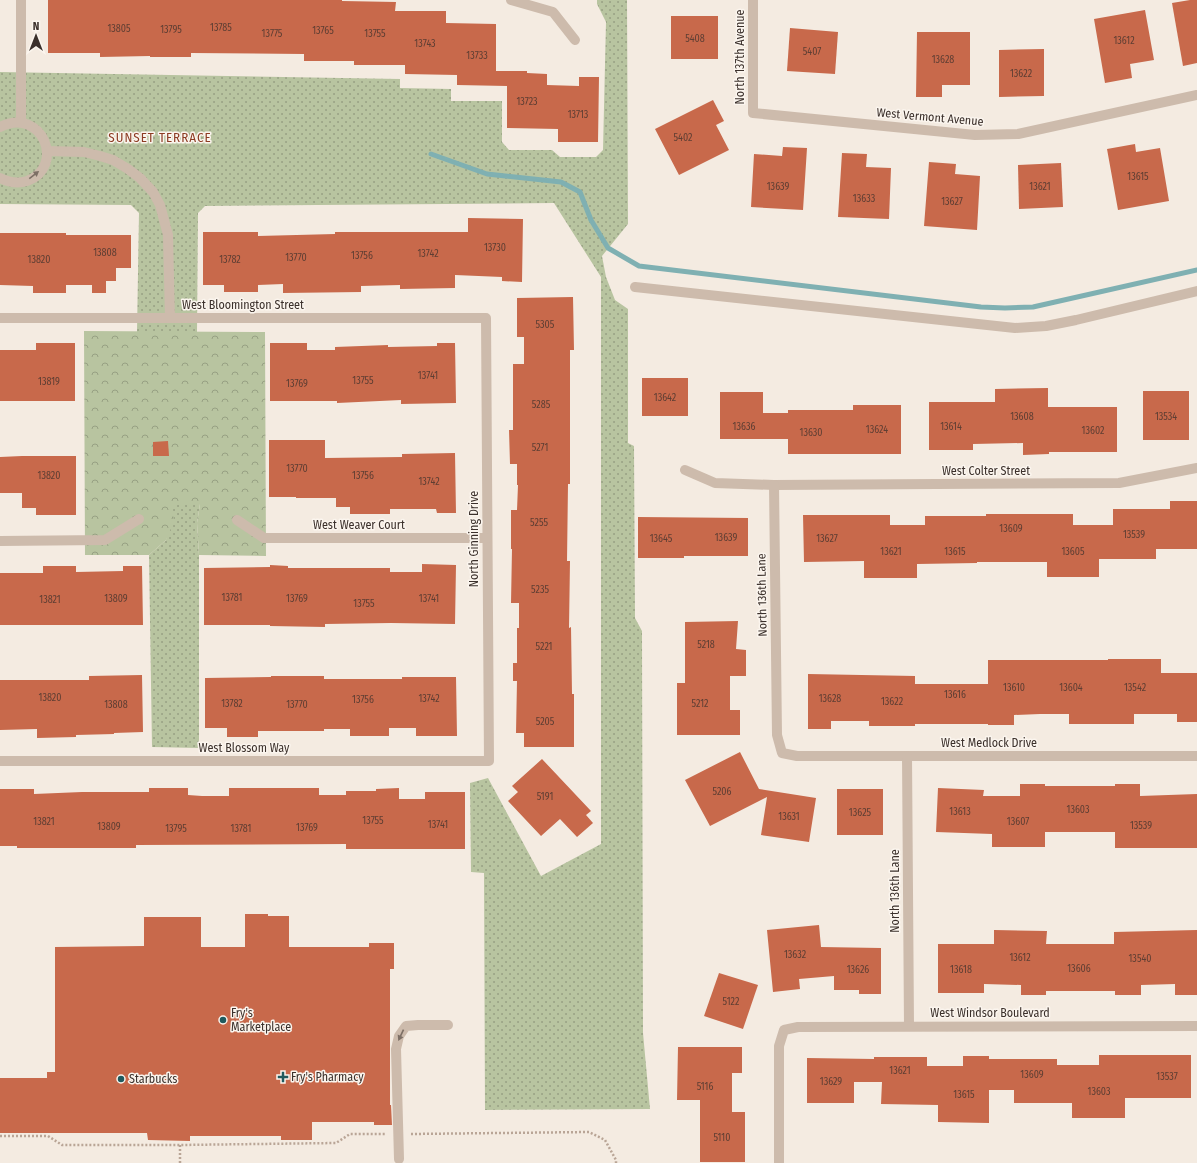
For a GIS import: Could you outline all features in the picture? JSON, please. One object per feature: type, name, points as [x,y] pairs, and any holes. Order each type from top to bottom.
[{"type":"street","points":[[21,0],[21,122]]},
{"type":"street","points":[[511,0],[553,12],[575,40]]},
{"type":"street","name":"North 137th Avenue","points":[[753,0],[753,114]]},
{"type":"street","name":"West Vermont Avenue","points":[[753,114],[974,135],[1018,134],[1197,95]]},
{"type":"street","points":[[0,127],[13,122],[21,122],[29,125],[36,129],[41,135],[45,142],[47,151],[43,167],[38,174],[31,179],[14,183],[0,178]]},
{"type":"street","points":[[47,151],[84,152],[113,160],[140,178],[153,192],[160,205],[168,234],[170,318]]},
{"type":"street","points":[[635,287],[1015,328],[1046,326],[1069,322],[1197,291]]},
{"type":"street","name":"West Bloomington Street","points":[[0,318],[486,318]]},
{"type":"street","name":"North Ginning Drive","points":[[486,318],[489,760]]},
{"type":"street","name":"West Colter Street","points":[[685,470],[715,483],[774,485],[1119,483],[1197,468]]},
{"type":"street","name":"North 136th Lane","points":[[774,485],[777,735],[782,752]]},
{"type":"street","points":[[0,541],[105,540],[139,519]]},
{"type":"street","name":"West Weaver Court","points":[[237,520],[264,538],[487,538]]},
{"type":"street","name":"West Medlock Drive","points":[[782,752],[797,756],[1197,756]]},
{"type":"street","name":"North 136th Lane","points":[[908,756],[909,1026]]},
{"type":"street","name":"West Blossom Way","points":[[0,761],[489,760]]},
{"type":"street","points":[[399,1159],[396,1049],[399,1036],[406,1026],[448,1025]]},
{"type":"street","name":"West Windsor Boulevard","points":[[779,1163],[779,1046],[784,1030],[798,1027],[1197,1026]]},
{"type":"path","points":[[0,1136],[48,1136],[62,1145],[180,1145],[336,1143],[350,1134],[589,1132],[605,1140],[616,1160],[616,1163]]},
{"type":"path","points":[[180,1145],[180,1163]]},
{"type":"green space","points":[[597,0],[627,0],[628,224],[602,256],[606,277],[615,300],[628,309],[628,443],[634,446],[635,618],[642,631],[643,1033],[650,1109],[485,1110],[484,873],[471,872],[470,783],[488,778],[541,876],[601,844],[601,277],[554,203],[205,206],[198,213],[197,332],[137,332],[139,213],[131,205],[0,204],[0,72],[400,79],[400,88],[451,89],[451,101],[502,101],[502,142],[509,150],[552,150],[560,157],[596,157],[603,150],[606,22],[597,4]]},
{"type":"green space","points":[[84,331],[265,332],[266,556],[199,555],[197,523],[200,504],[171,504],[174,521],[166,540],[149,555],[85,555]]},
{"type":"green space","points":[[171,504],[200,504],[197,523],[199,555],[199,748],[152,747],[149,555],[166,540]]},
{"type":"building","points":[[48,0],[342,0],[396,2],[395,11],[446,11],[446,23],[496,24],[496,71],[527,71],[527,73],[547,74],[547,85],[579,86],[579,77],[599,77],[598,142],[558,142],[558,129],[507,128],[507,86],[457,85],[457,75],[405,74],[405,65],[354,65],[354,61],[304,61],[304,54],[191,53],[191,57],[100,57],[100,53],[48,53]]},
{"type":"building","points":[[1197,0],[1197,63],[1183,66],[1172,3]]},
{"type":"building","points":[[1145,10],[1154,60],[1130,64],[1132,78],[1105,83],[1094,19]]},
{"type":"building","points":[[671,16],[718,16],[718,59],[671,59]]},
{"type":"building","points":[[790,28],[838,32],[835,74],[787,71]]},
{"type":"building","points":[[917,32],[970,32],[970,85],[942,85],[942,97],[916,97]]},
{"type":"building","points":[[1044,49],[1044,96],[999,97],[999,50]]},
{"type":"building","points":[[713,100],[724,121],[716,125],[729,150],[679,175],[655,129]]},
{"type":"building","points":[[1135,144],[1136,152],[1160,148],[1169,201],[1118,210],[1107,149]]},
{"type":"building","points":[[783,147],[807,148],[803,210],[751,207],[754,154],[782,156]]},
{"type":"building","points":[[842,153],[867,154],[866,167],[891,168],[889,219],[838,217]]},
{"type":"building","points":[[929,162],[956,164],[955,174],[980,176],[977,230],[924,226]]},
{"type":"building","points":[[1061,163],[1063,207],[1019,209],[1018,165]]},
{"type":"building","points":[[468,218],[523,219],[522,282],[502,281],[502,277],[455,275],[455,288],[400,289],[400,285],[361,286],[361,292],[283,293],[283,284],[258,285],[258,292],[224,292],[224,285],[203,285],[203,232],[258,232],[258,236],[335,234],[335,232],[468,232]]},
{"type":"building","points":[[0,233],[131,235],[131,268],[116,268],[116,281],[106,281],[106,293],[92,293],[92,285],[66,285],[66,293],[33,293],[33,286],[0,285]]},
{"type":"building","points":[[573,297],[574,350],[570,350],[570,484],[568,484],[567,561],[570,561],[569,628],[571,627],[572,694],[574,694],[574,747],[524,747],[524,733],[516,733],[517,681],[513,681],[513,663],[517,663],[519,603],[511,603],[511,510],[517,510],[518,485],[517,464],[510,464],[509,430],[513,430],[513,364],[524,364],[524,337],[517,337],[517,298]]},
{"type":"building","points":[[36,343],[75,343],[75,401],[0,401],[0,350],[36,350]]},
{"type":"building","points":[[270,343],[307,343],[307,350],[335,350],[335,347],[388,345],[388,347],[437,346],[437,343],[455,343],[456,403],[401,404],[401,400],[337,403],[337,401],[270,401]]},
{"type":"building","points":[[642,378],[688,378],[688,416],[642,416]]},
{"type":"building","points":[[1048,388],[1048,407],[1117,407],[1117,452],[1049,452],[1049,454],[1023,455],[1023,443],[973,444],[973,450],[929,450],[929,402],[995,402],[995,389]]},
{"type":"building","points":[[1143,391],[1189,391],[1189,440],[1143,440]]},
{"type":"building","points":[[720,392],[763,392],[763,413],[788,413],[788,410],[853,410],[853,405],[901,405],[901,454],[788,454],[788,439],[720,439]]},
{"type":"building","points":[[269,440],[325,440],[325,458],[402,457],[402,454],[455,453],[456,513],[437,513],[436,509],[390,509],[390,514],[350,514],[350,507],[336,507],[336,498],[269,497]]},
{"type":"building","points":[[168,441],[169,456],[153,456],[153,442]]},
{"type":"building","points":[[76,456],[76,515],[36,515],[36,508],[22,508],[22,493],[0,493],[0,457]]},
{"type":"building","points":[[1170,501],[1197,501],[1197,549],[1156,549],[1156,559],[1099,559],[1099,577],[1047,577],[1047,562],[977,562],[917,564],[917,578],[864,578],[864,561],[804,562],[803,515],[890,515],[890,525],[925,525],[925,516],[1073,514],[1073,525],[1113,525],[1113,509],[1170,509]]},
{"type":"building","points":[[638,517],[748,518],[748,556],[638,558]]},
{"type":"building","points":[[422,564],[456,565],[455,624],[325,624],[325,627],[204,625],[204,568],[270,567],[270,565],[288,566],[288,568],[390,568],[390,572],[422,572]]},
{"type":"building","points":[[43,566],[76,566],[76,572],[123,571],[123,566],[142,566],[143,625],[0,625],[0,573],[43,573]]},
{"type":"building","points":[[738,621],[736,649],[746,650],[746,676],[730,676],[730,710],[740,710],[740,735],[677,735],[677,683],[685,683],[685,622]]},
{"type":"building","points":[[1161,659],[1161,673],[1197,673],[1197,722],[1177,722],[1177,714],[1134,714],[1134,724],[1069,724],[1069,714],[1040,714],[1014,715],[1014,725],[915,724],[915,726],[869,726],[869,721],[831,721],[831,729],[808,729],[808,674],[915,676],[915,684],[988,684],[988,660]]},
{"type":"building","points":[[142,675],[143,732],[76,735],[76,737],[37,738],[37,729],[0,730],[0,680],[89,680],[89,676]]},
{"type":"building","points":[[324,676],[324,679],[456,677],[457,736],[416,736],[416,728],[389,728],[389,736],[350,736],[350,729],[324,729],[324,731],[258,731],[258,737],[227,737],[227,728],[205,728],[205,678]]},
{"type":"building","points":[[740,752],[759,789],[816,798],[809,842],[761,835],[767,797],[710,826],[685,780]]},
{"type":"building","points":[[542,759],[591,811],[586,815],[593,823],[577,837],[560,819],[541,836],[508,801],[518,792],[512,786]]},
{"type":"building","points":[[1020,784],[1045,784],[1045,786],[1115,786],[1115,784],[1140,784],[1140,796],[1197,794],[1197,848],[1115,848],[1115,832],[1045,832],[1045,847],[992,847],[992,834],[936,832],[938,788],[984,790],[983,796],[1020,796]]},
{"type":"building","points":[[149,788],[188,788],[188,795],[229,796],[229,788],[319,788],[319,795],[346,795],[346,791],[376,791],[376,789],[399,788],[399,799],[425,799],[425,792],[465,792],[465,849],[346,849],[346,844],[136,845],[136,848],[17,848],[17,846],[0,846],[0,789],[34,789],[34,794],[149,792]]},
{"type":"building","points":[[837,789],[883,789],[883,835],[837,835]]},
{"type":"building","name":"Fry's Marketplace","points":[[245,914],[289,916],[289,947],[369,947],[369,943],[394,943],[394,969],[390,969],[390,1105],[392,1125],[374,1125],[374,1122],[312,1122],[312,1140],[281,1140],[281,1136],[190,1136],[190,1141],[148,1140],[147,1133],[0,1133],[0,1078],[47,1078],[47,1072],[55,1072],[55,947],[144,946],[144,917],[201,917],[201,947],[245,947]]},
{"type":"building","points":[[819,925],[821,947],[881,948],[881,994],[859,994],[859,990],[834,990],[834,976],[799,979],[800,989],[773,992],[767,930]]},
{"type":"building","points":[[994,930],[1047,931],[1046,944],[1114,944],[1114,932],[1197,930],[1197,995],[1175,995],[1175,984],[1141,985],[1141,995],[1115,995],[1115,991],[1046,991],[1046,995],[1021,995],[1021,985],[984,984],[984,993],[938,993],[938,944],[994,944]]},
{"type":"building","points":[[719,973],[758,985],[743,1029],[704,1016]]},
{"type":"building","points":[[678,1047],[742,1047],[742,1073],[732,1073],[732,1112],[745,1112],[745,1162],[700,1162],[700,1100],[677,1100]]},
{"type":"building","points":[[1099,1055],[1191,1055],[1191,1098],[1125,1098],[1125,1118],[1072,1118],[1072,1103],[1014,1103],[1014,1090],[989,1090],[989,1123],[938,1122],[938,1105],[881,1104],[882,1082],[854,1082],[854,1103],[807,1103],[807,1058],[874,1059],[874,1057],[927,1057],[927,1066],[963,1066],[963,1056],[989,1056],[989,1059],[1057,1059],[1057,1065],[1099,1065]]},
{"type":"waterway","points":[[431,154],[487,174],[561,182],[580,192],[591,220],[608,248],[639,266],[981,307],[1005,308],[1033,307],[1197,270]]},
{"type":"place","name":"Fry's Marketplace","points":[[223,1020]]},
{"type":"place","name":"Fry's Pharmacy","points":[[283,1077]]},
{"type":"place","name":"Starbucks","points":[[121,1079]]},
{"type":"district","name":"SUNSET TERRACE","points":[[160,137]]}]
